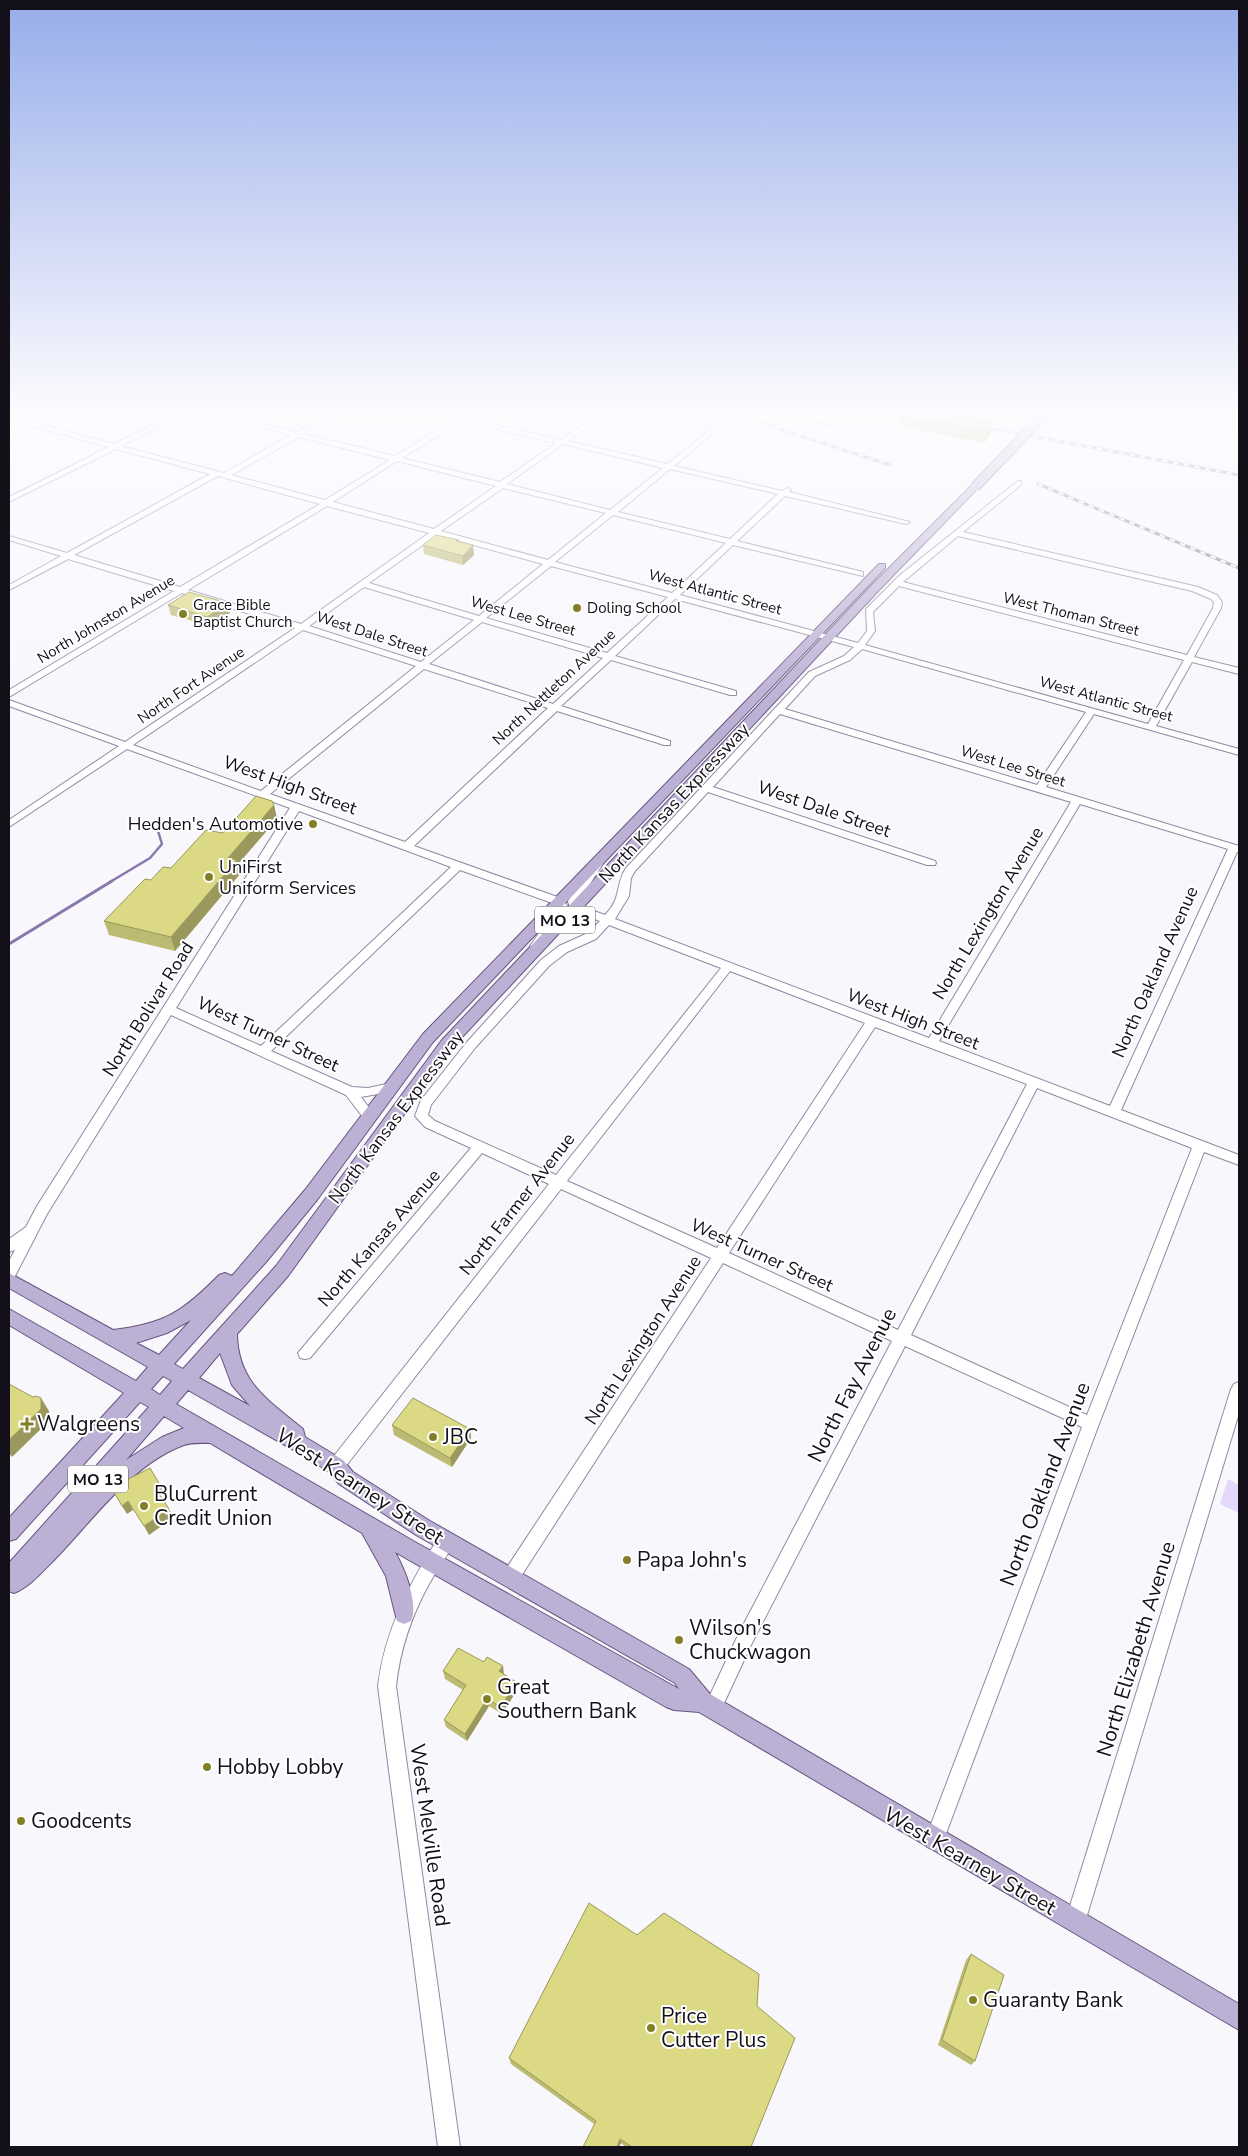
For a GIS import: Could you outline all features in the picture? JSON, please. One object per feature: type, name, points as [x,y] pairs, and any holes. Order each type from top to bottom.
[{"type":"main road","name":"North Kansas Expressway","points":[[9,1532],[260,1257],[311,1195],[428,1038],[815,634],[943,511]]},
{"type":"main road","name":"North Kansas Expressway","points":[[9,1578],[228,1334],[282,1271],[447,1044],[532,956],[946,511]]},
{"type":"main road","points":[[112,1337],[134,1338],[148,1334],[200,1306],[266,1235],[311,1195]]},
{"type":"main road","name":"West Kearney Street","points":[[9,1280],[318,1454],[336,1466],[346,1478],[446,1541],[682,1676],[708,1705],[934,1840],[1239,2018]]},
{"type":"main road","name":"West Kearney Street","points":[[12,1321],[137,1390],[433,1563],[674,1699],[708,1705]]},
{"type":"main road","points":[[228,1334],[226,1351],[231,1367],[246,1391],[318,1454]]},
{"type":"main road","points":[[9,1587],[32,1569],[108,1485],[135,1463],[166,1445],[187,1436],[213,1435]]},
{"type":"main road","points":[[368,1525],[396,1573],[404,1614]]},
{"type":"street","points":[[9,588],[152,511]]},
{"type":"street","name":"North Johnston Avenue","points":[[9,694],[311,511]]},
{"type":"street","name":"West Atlantic Street","points":[[357,511],[860,646],[1239,752]]},
{"type":"street","name":"North Fort Avenue","points":[[9,824],[302,626],[466,511]]},
{"type":"street","points":[[608,511],[860,574]]},
{"type":"street","name":"North Nettleton Avenue","points":[[407,846],[765,511]]},
{"type":"street","points":[[860,511],[906,522]]},
{"type":"street","points":[[608,921],[622,903],[626,878],[630,870],[812,674],[827,665],[847,658],[860,646],[871,631],[869,611],[897,583],[984,511]]},
{"type":"street","points":[[263,794],[614,512]]},
{"type":"street","points":[[956,533],[1195,589],[1214,597],[1218,602],[1217,608],[1151,727]]},
{"type":"street","name":"West Dale Street","points":[[9,538],[302,626],[667,743]]},
{"type":"street","name":"West Thoman Street","points":[[897,583],[1239,671]]},
{"type":"street","name":"West Lee Street","points":[[362,584],[733,693]]},
{"type":"street","name":"West High Street","points":[[9,703],[559,902]]},
{"type":"street","name":"West Lee Street","points":[[778,710],[1237,848]]},
{"type":"street","points":[[1039,790],[1091,711]]},
{"type":"street","name":"West Dale Street","points":[[707,788],[931,863]]},
{"type":"street","name":"North Lexington Avenue","points":[[931,1044],[1077,801]]},
{"type":"street","name":"North Bolivar Road","points":[[9,1274],[30,1231],[297,806]]},
{"type":"street","name":"North Oakland Avenue","points":[[1113,1112],[1237,848]]},
{"type":"street","points":[[576,908],[573,901],[592,875],[600,859]]},
{"type":"street","points":[[262,1052],[459,865]]},
{"type":"street","points":[[532,956],[540,939],[559,912],[561,906],[559,902]]},
{"type":"street","name":"West High Street","points":[[576,908],[1239,1160]]},
{"type":"street","name":"West Turner Street","points":[[608,921],[592,936],[563,949],[545,963],[471,1045],[425,1103],[421,1116],[430,1124],[558,1183],[1090,1424]]},
{"type":"street","name":"North Farmer Avenue","points":[[336,1466],[728,966]]},
{"type":"street","name":"West Turner Street","points":[[170,1010],[350,1092],[368,1093],[391,1088]]},
{"type":"street","name":"North Lexington Avenue","points":[[510,1578],[872,1022]]},
{"type":"street","name":"North Fay Avenue","points":[[708,1705],[745,1639],[900,1337],[1034,1083]]},
{"type":"street","name":"West Turner Street","points":[[350,1092],[370,1117]]},
{"type":"street","name":"North Oakland Avenue","points":[[934,1840],[1090,1424],[1200,1145]]},
{"type":"street","name":"North Kansas Avenue","points":[[305,1353],[480,1147]]},
{"type":"street","name":"North Bolivar Road","points":[[9,1246],[30,1231]]},
{"type":"street","name":"North Elizabeth Avenue","points":[[1075,1922],[1239,1389]]},
{"type":"street","name":"West Melville Road","points":[[446,1541],[404,1614],[389,1661],[389,1713],[449,2147]]},
{"type":"shaded area","points":[[1228,1479],[1239,1485],[1239,1513],[1220,1504]]},
{"type":"building","points":[[436,535],[473,545],[463,556],[423,545]]},
{"type":"building","points":[[189,592],[228,603],[207,617],[168,605]]},
{"type":"building","name":"UniFirst Uniform Services","points":[[256,796],[272,801],[274,805],[228,858],[237,860],[171,937],[104,921],[145,879],[151,880],[163,867],[171,868],[206,830],[223,833]]},
{"type":"building","points":[[9,1384],[33,1397],[41,1398],[41,1409],[9,1440]]},
{"type":"building","name":"JBC","points":[[413,1398],[470,1429],[450,1458],[392,1425]]},
{"type":"building","name":"BluCurrent Credit Union","points":[[150,1468],[159,1483],[154,1486],[169,1509],[144,1526],[128,1501],[122,1506],[114,1492],[119,1489],[117,1485]]},
{"type":"building","name":"Great Southern Bank","points":[[458,1648],[484,1662],[487,1657],[503,1666],[499,1671],[516,1682],[501,1707],[487,1699],[465,1734],[444,1720],[466,1685],[443,1671]]},
{"type":"building","name":"Price Cutter Plus","points":[[589,1903],[637,1935],[664,1913],[759,1974],[757,2006],[795,2038],[751,2147],[632,2147],[620,2139],[617,2147],[583,2147],[596,2121],[509,2058]]},
{"type":"building","name":"Guaranty Bank","points":[[971,1954],[1004,1975],[975,2061],[942,2040]]},
{"type":"waterway","points":[[110,882],[150,858],[162,844],[158,831],[143,822]]},
{"type":"waterway","points":[[9,944],[112,881]]},
{"type":"railway","points":[[1102,511],[1239,568]]},
{"type":"place","name":"Doling School","points":[[577,608]]},
{"type":"place","name":"Grace Bible Baptist Church","points":[[183,614]]},
{"type":"place","name":"Hedden's Automotive","points":[[313,824]]},
{"type":"place","name":"UniFirst Uniform Services","points":[[209,877]]},
{"type":"place","name":"Walgreens","points":[[27,1424]]},
{"type":"place","name":"JBC","points":[[433,1437]]},
{"type":"place","name":"BluCurrent Credit Union","points":[[144,1506]]},
{"type":"place","name":"Papa John's","points":[[627,1560]]},
{"type":"place","name":"Wilson's Chuckwagon","points":[[679,1640]]},
{"type":"place","name":"Great Southern Bank","points":[[487,1699]]},
{"type":"place","name":"Hobby Lobby","points":[[207,1767]]},
{"type":"place","name":"Goodcents","points":[[21,1821]]},
{"type":"place","name":"Guaranty Bank","points":[[973,2000]]},
{"type":"place","name":"Price Cutter Plus","points":[[651,2028]]}]
